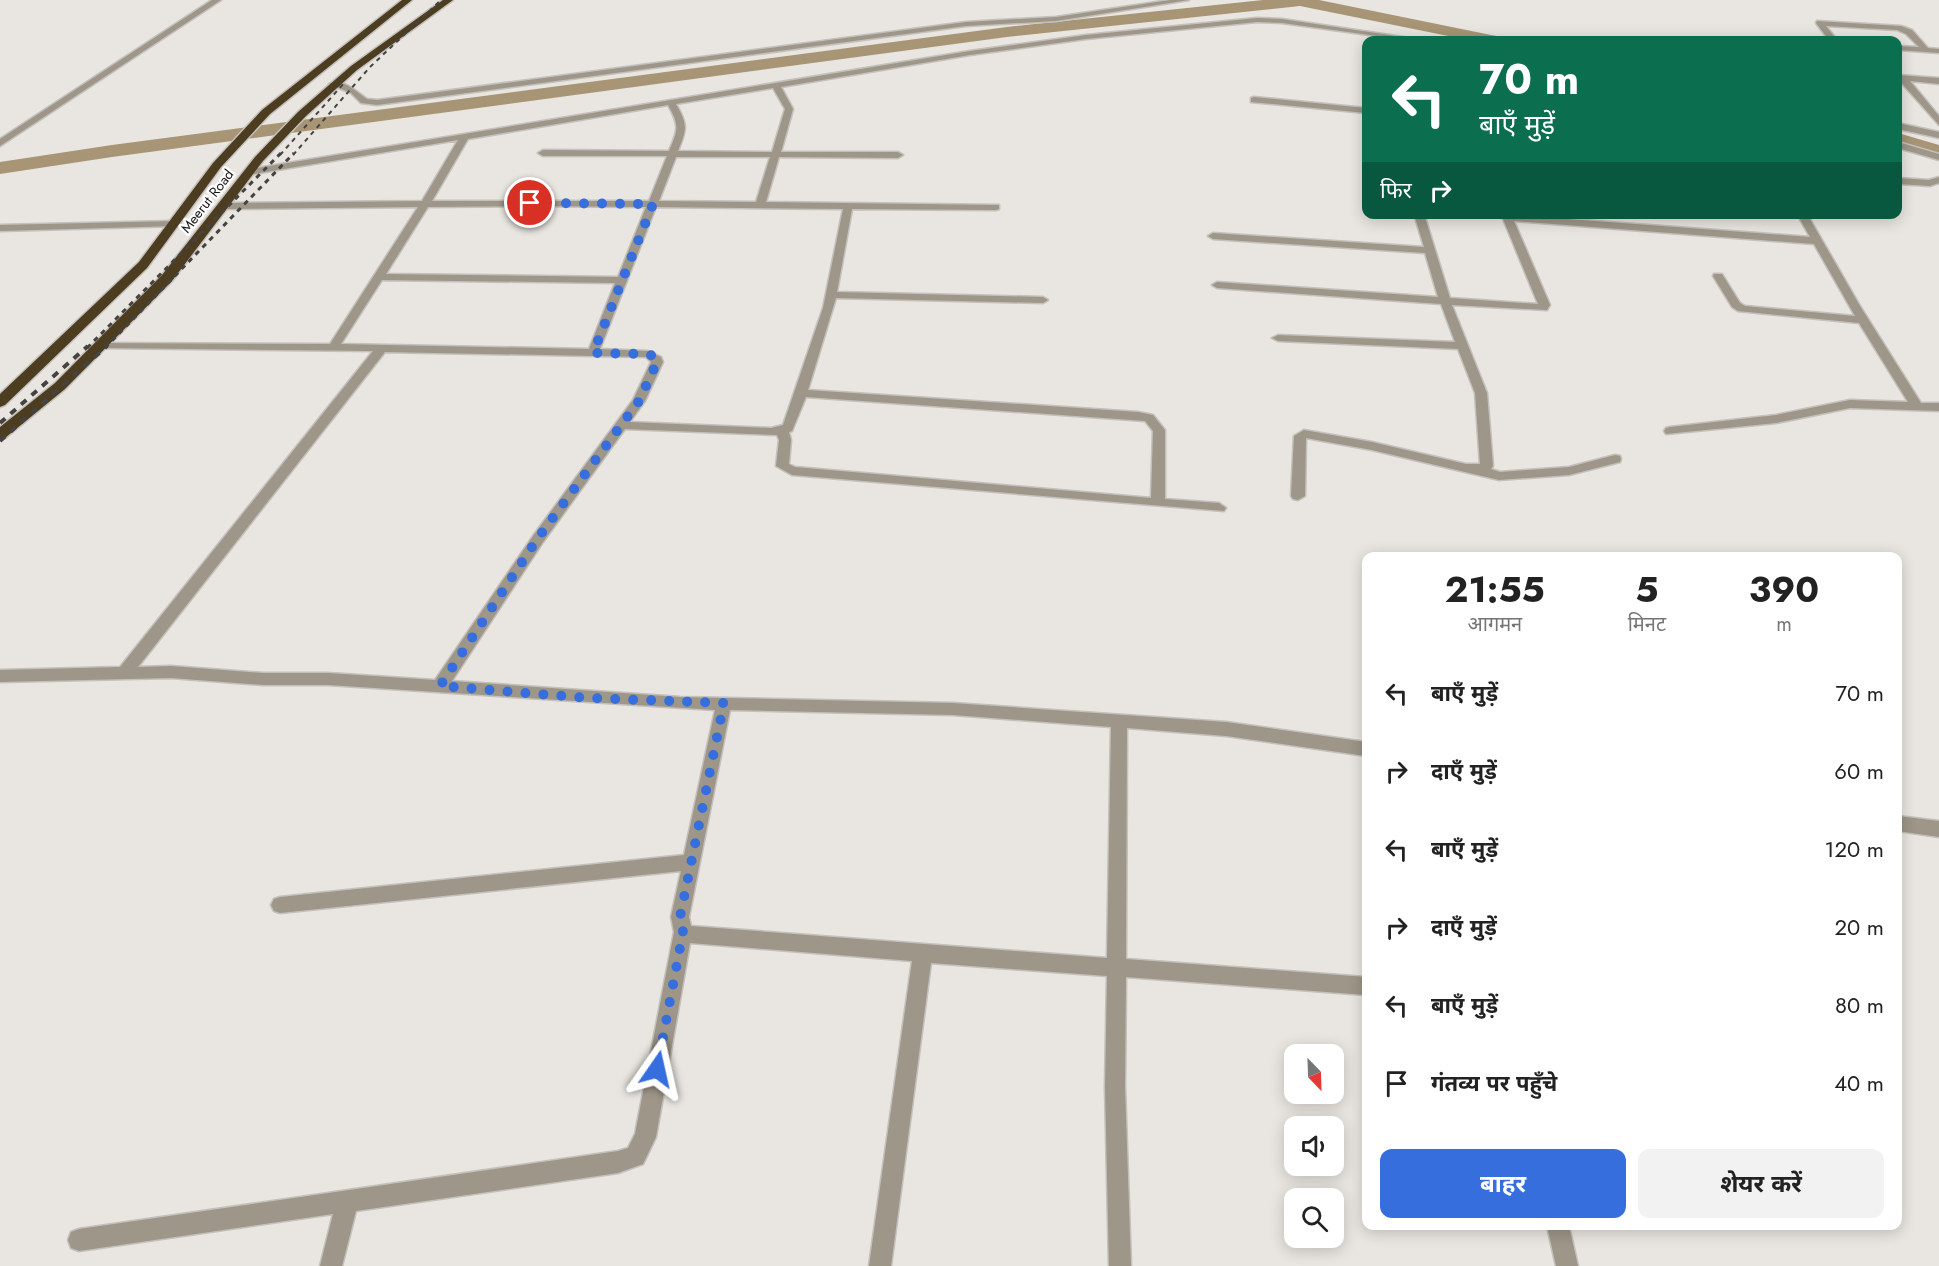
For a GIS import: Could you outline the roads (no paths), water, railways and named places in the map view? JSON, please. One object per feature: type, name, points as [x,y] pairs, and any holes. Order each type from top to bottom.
[{"type":"highway","name":"Meerut Road","points":[[3,397],[142,265],[217,165],[266,112],[408,0]]},
{"type":"highway","name":"Meerut Road","points":[[0,435],[60,386],[167,278],[248,172],[302,114],[333,84],[449,0]]},
{"type":"street","points":[[0,143],[218,0]]},
{"type":"street","points":[[333,84],[354,91],[358,99],[363,101],[388,101],[966,24],[1040,21],[1185,0]]},
{"type":"street","points":[[248,172],[993,50],[1232,22],[1282,21],[1364,36]]},
{"type":"street","points":[[1830,36],[1820,23],[1898,28],[1909,32],[1926,50]]},
{"type":"street","points":[[1902,48],[1939,51]]},
{"type":"street","points":[[1902,78],[1939,81]]},
{"type":"street","points":[[1902,80],[1939,122]]},
{"type":"street","points":[[760,205],[789,109],[775,84]]},
{"type":"street","points":[[1254,100],[1362,111]]},
{"type":"street","points":[[593,353],[683,125],[672,102]]},
{"type":"street","points":[[1902,127],[1939,135]]},
{"type":"street","points":[[333,348],[425,204],[464,137]]},
{"type":"street","points":[[1902,146],[1939,157]]},
{"type":"street","points":[[1902,181],[1930,183],[1939,179],[1922,152]]},
{"type":"street","points":[[543,153],[898,155]]},
{"type":"street","points":[[222,206],[653,204],[996,207]]},
{"type":"street","points":[[621,425],[771,432],[788,428],[831,295],[848,206]]},
{"type":"street","points":[[1420,219],[1445,301],[1480,393],[1487,466],[1477,469]]},
{"type":"street","points":[[1217,285],[1540,308],[1544,306],[1507,219]]},
{"type":"street","points":[[1543,219],[1816,241]]},
{"type":"street","points":[[1805,219],[1862,320],[1916,405]]},
{"type":"street","points":[[0,228],[173,224]]},
{"type":"street","points":[[1213,236],[1429,250]]},
{"type":"street","points":[[1718,276],[1736,305],[1742,309],[1862,320]]},
{"type":"street","points":[[378,277],[622,280]]},
{"type":"street","points":[[831,295],[1043,300]]},
{"type":"street","points":[[1278,338],[1462,346]]},
{"type":"street","points":[[100,345],[382,348],[648,354],[655,357],[657,362],[639,401],[538,538],[440,686]]},
{"type":"street","points":[[125,672],[382,348]]},
{"type":"street","points":[[801,393],[1149,418],[1159,430],[1158,503]]},
{"type":"street","points":[[1670,431],[1776,419],[1850,404],[1939,407]]},
{"type":"street","points":[[782,430],[785,440],[782,466],[792,471],[1219,508]]},
{"type":"street","points":[[1298,496],[1300,436],[1304,434],[1477,469],[1499,476],[1569,471],[1615,459]]},
{"type":"street","points":[[0,676],[171,672],[263,679],[328,678],[588,698],[953,709],[1226,729],[1362,748]]},
{"type":"street","points":[[78,1239],[618,1162],[635,1156],[645,1137],[683,932],[680,917],[724,703]]},
{"type":"street","points":[[1119,722],[1115,1087],[1120,1266]]},
{"type":"street","points":[[1902,824],[1939,829]]},
{"type":"street","points":[[280,906],[691,862]]},
{"type":"street","points":[[683,932],[694,936],[1362,986]]},
{"type":"street","points":[[880,1266],[923,952]]},
{"type":"street","points":[[331,1266],[347,1200]]},
{"type":"street","points":[[1559,1230],[1567,1266]]},
{"type":"waterway","points":[[0,168],[112,151],[1007,32],[1300,1],[1471,36]]},
{"type":"waterway","points":[[1902,140],[1939,151]]},
{"type":"railway","points":[[293,155],[370,67],[441,0]]},
{"type":"railway","points":[[280,155],[345,82]]},
{"type":"railway","points":[[87,348],[281,153]]},
{"type":"railway","points":[[107,346],[294,153]]},
{"type":"railway","points":[[0,423],[88,346]]},
{"type":"railway","points":[[0,441],[107,346]]}]
